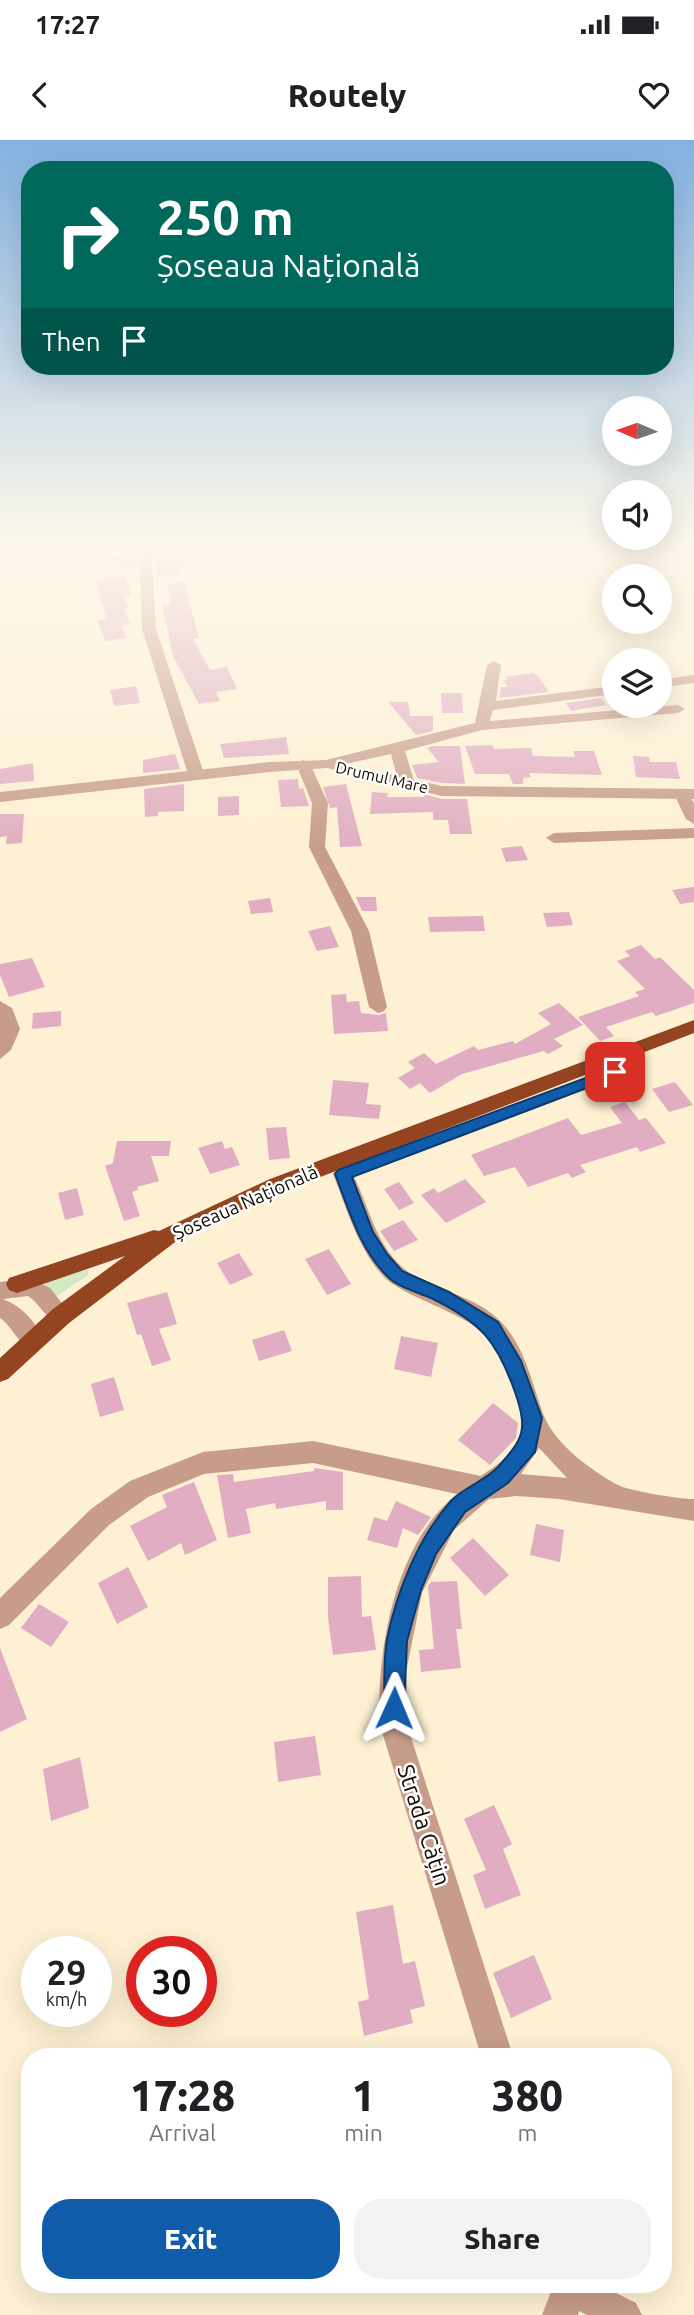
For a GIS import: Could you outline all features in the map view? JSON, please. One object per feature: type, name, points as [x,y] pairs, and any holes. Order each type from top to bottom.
[{"type":"highway","name":"Șoseaua Națională","points":[[0,1372],[61,1316],[176,1230],[277,1185],[694,1026]]},
{"type":"highway","name":"Șoseaua Națională","points":[[118,1272],[230,1220],[343,1174],[694,1040]]},
{"type":"highway","points":[[9,1288],[176,1230]]},
{"type":"street","points":[[155,648],[196,774]]},
{"type":"street","points":[[481,726],[488,706],[494,665]]},
{"type":"street","points":[[672,682],[694,679]]},
{"type":"street","points":[[488,706],[602,692]]},
{"type":"street","points":[[327,764],[481,726],[678,709]]},
{"type":"street","points":[[397,748],[407,785]]},
{"type":"street","points":[[303,764],[320,803],[317,846],[360,931],[378,1007]]},
{"type":"street","name":"Drumul Mare","points":[[0,797],[196,774],[327,764],[407,785],[468,792],[688,794],[694,819]]},
{"type":"street","points":[[554,838],[694,833]]},
{"type":"street","points":[[0,1007],[8,1015],[13,1028],[9,1040],[0,1052]]},
{"type":"street","points":[[343,1174],[366,1233],[381,1258],[396,1275],[443,1297],[492,1327],[513,1361],[533,1418],[546,1441],[574,1470],[618,1496]]},
{"type":"street","points":[[9,1288],[30,1287],[45,1296],[61,1316]]},
{"type":"street","points":[[0,1307],[18,1318],[33,1340]]},
{"type":"street","name":"Strada Cățin","points":[[494,2048],[406,1771],[394,1725],[393,1690],[397,1641],[411,1590],[445,1522],[459,1506],[501,1477],[529,1446],[533,1418]]},
{"type":"street","points":[[0,1616],[100,1517],[139,1489],[203,1463],[313,1452],[483,1488],[516,1485],[559,1488],[618,1496],[653,1506],[694,1510]]},
{"type":"street","points":[[566,2296],[624,2315]]},
{"type":"green space","points":[[82,1267],[88,1270],[88,1275],[54,1298],[40,1283]]},
{"type":"building","points":[[171,648],[198,648],[210,670],[227,667],[237,689],[216,692],[220,701],[199,704]]},
{"type":"building","points":[[533,673],[549,692],[499,698],[501,687],[508,687],[503,680],[507,680],[505,677]]},
{"type":"building","points":[[136,686],[140,703],[114,706],[110,690]]},
{"type":"building","points":[[441,693],[462,693],[463,713],[442,713]]},
{"type":"building","points":[[602,699],[602,706],[571,711],[566,703]]},
{"type":"building","points":[[388,702],[408,702],[410,716],[433,716],[433,731],[416,735]]},
{"type":"building","points":[[286,737],[289,754],[224,758],[220,744]]},
{"type":"building","points":[[492,745],[494,749],[531,748],[533,756],[575,757],[573,751],[594,751],[602,775],[529,773],[531,777],[523,778],[523,784],[513,784],[509,774],[475,774],[465,746]]},
{"type":"building","points":[[460,746],[465,784],[417,778],[412,765],[439,762],[427,748]]},
{"type":"building","points":[[175,754],[180,769],[143,773],[143,760]]},
{"type":"building","points":[[633,756],[649,757],[650,762],[676,762],[680,779],[636,777]]},
{"type":"building","points":[[33,763],[34,781],[0,784],[0,769]]},
{"type":"building","points":[[298,779],[299,789],[303,788],[309,806],[281,807],[278,780]]},
{"type":"building","points":[[184,784],[184,811],[158,812],[158,816],[145,817],[144,789]]},
{"type":"building","points":[[346,784],[362,846],[340,847],[337,807],[330,808],[323,787]]},
{"type":"building","points":[[372,792],[388,793],[387,797],[424,797],[423,794],[442,799],[467,799],[472,834],[450,834],[448,820],[433,820],[433,812],[370,814]]},
{"type":"building","points":[[239,796],[239,815],[218,816],[218,797]]},
{"type":"building","points":[[0,814],[24,814],[22,843],[6,844],[7,836],[0,837]]},
{"type":"building","points":[[522,846],[528,860],[506,862],[501,848]]},
{"type":"building","points":[[694,887],[694,902],[680,904],[672,890]]},
{"type":"building","points":[[356,897],[376,897],[377,911],[362,911]]},
{"type":"building","points":[[270,898],[273,912],[251,914],[248,901]]},
{"type":"building","points":[[569,912],[573,925],[547,927],[543,913]]},
{"type":"building","points":[[483,916],[485,931],[430,932],[428,917]]},
{"type":"building","points":[[330,926],[339,947],[317,951],[308,931]]},
{"type":"building","points":[[641,945],[655,959],[660,957],[694,990],[694,1003],[656,1016],[652,1012],[606,1027],[614,1036],[600,1041],[578,1017],[639,996],[635,992],[645,989],[617,961],[630,956],[625,951]]},
{"type":"building","points":[[32,958],[45,987],[9,997],[0,975],[0,964]]},
{"type":"building","points":[[346,994],[347,1002],[359,1001],[361,1013],[386,1013],[388,1031],[334,1034],[331,995]]},
{"type":"building","points":[[559,1003],[583,1025],[554,1039],[563,1046],[548,1054],[544,1051],[462,1074],[430,1093],[420,1083],[410,1089],[398,1078],[415,1068],[408,1062],[424,1053],[436,1064],[474,1046],[478,1050],[513,1041],[515,1044],[551,1024],[538,1013]]},
{"type":"building","points":[[61,1011],[61,1026],[32,1029],[33,1013]]},
{"type":"building","points":[[333,1080],[369,1083],[366,1104],[381,1105],[379,1119],[329,1115]]},
{"type":"building","points":[[675,1082],[693,1105],[669,1112],[652,1089]]},
{"type":"building","points":[[625,1102],[639,1120],[646,1118],[666,1143],[640,1152],[637,1147],[580,1165],[586,1172],[572,1178],[568,1173],[528,1187],[515,1167],[484,1176],[471,1155],[568,1118],[581,1135],[622,1123],[610,1107]]},
{"type":"building","points":[[286,1127],[290,1158],[269,1160],[266,1128]]},
{"type":"building","points":[[117,1141],[171,1141],[169,1156],[151,1156],[159,1181],[137,1187],[138,1190],[132,1192],[140,1216],[124,1221],[105,1166],[113,1163]]},
{"type":"building","points":[[222,1141],[225,1149],[232,1147],[240,1165],[210,1174],[198,1148]]},
{"type":"building","points":[[465,1179],[486,1202],[446,1223],[421,1195],[434,1188],[438,1193]]},
{"type":"building","points":[[399,1182],[414,1203],[399,1210],[384,1189]]},
{"type":"building","points":[[77,1188],[84,1215],[65,1220],[58,1193]]},
{"type":"building","points":[[403,1220],[418,1240],[394,1251],[380,1231]]},
{"type":"building","points":[[329,1249],[351,1284],[327,1295],[305,1259]]},
{"type":"building","points":[[239,1253],[253,1275],[230,1285],[217,1263]]},
{"type":"building","points":[[167,1292],[177,1324],[159,1329],[171,1360],[152,1366],[141,1334],[137,1335],[127,1303]]},
{"type":"building","points":[[284,1330],[292,1351],[259,1361],[252,1340]]},
{"type":"building","points":[[401,1336],[438,1343],[431,1377],[394,1369]]},
{"type":"building","points":[[114,1377],[124,1410],[100,1417],[91,1384]]},
{"type":"building","points":[[493,1403],[518,1423],[516,1438],[490,1465],[458,1440]]},
{"type":"building","points":[[314,1468],[343,1472],[343,1510],[326,1510],[326,1501],[276,1509],[275,1503],[246,1509],[251,1533],[228,1538],[217,1475],[233,1474],[234,1482],[314,1471]]},
{"type":"building","points":[[194,1482],[217,1540],[185,1555],[181,1543],[148,1561],[130,1526],[167,1507],[162,1495]]},
{"type":"building","points":[[396,1501],[431,1517],[418,1535],[403,1528],[397,1548],[367,1540],[374,1517],[387,1521]]},
{"type":"building","points":[[536,1524],[564,1530],[560,1562],[530,1555]]},
{"type":"building","points":[[473,1538],[509,1575],[485,1596],[450,1558]]},
{"type":"building","points":[[128,1567],[148,1607],[117,1624],[98,1583]]},
{"type":"building","points":[[361,1576],[362,1617],[371,1616],[376,1650],[333,1655],[328,1618],[328,1577]]},
{"type":"building","points":[[457,1581],[462,1629],[456,1629],[461,1668],[421,1672],[419,1650],[434,1649],[428,1586],[431,1582]]},
{"type":"building","points":[[39,1604],[69,1622],[51,1647],[21,1628]]},
{"type":"building","points":[[0,1648],[27,1719],[0,1732]]},
{"type":"building","points":[[315,1736],[321,1775],[278,1782],[274,1742]]},
{"type":"building","points":[[80,1757],[89,1808],[51,1821],[43,1769]]},
{"type":"building","points":[[494,1805],[512,1844],[503,1849],[521,1895],[485,1909],[473,1875],[486,1870],[464,1819]]},
{"type":"building","points":[[393,1905],[403,1964],[415,1961],[425,2006],[410,2010],[413,2023],[364,2036],[358,2002],[369,1999],[356,1912]]},
{"type":"building","points":[[534,1955],[552,1999],[511,2018],[493,1973]]},
{"type":"route","points":[[394,1708],[397,1641],[411,1590],[430,1548],[445,1522],[459,1506],[501,1477],[518,1460],[529,1446],[533,1418],[513,1361],[492,1327],[443,1297],[396,1275],[381,1258],[366,1233],[343,1174],[615,1072]]}]
